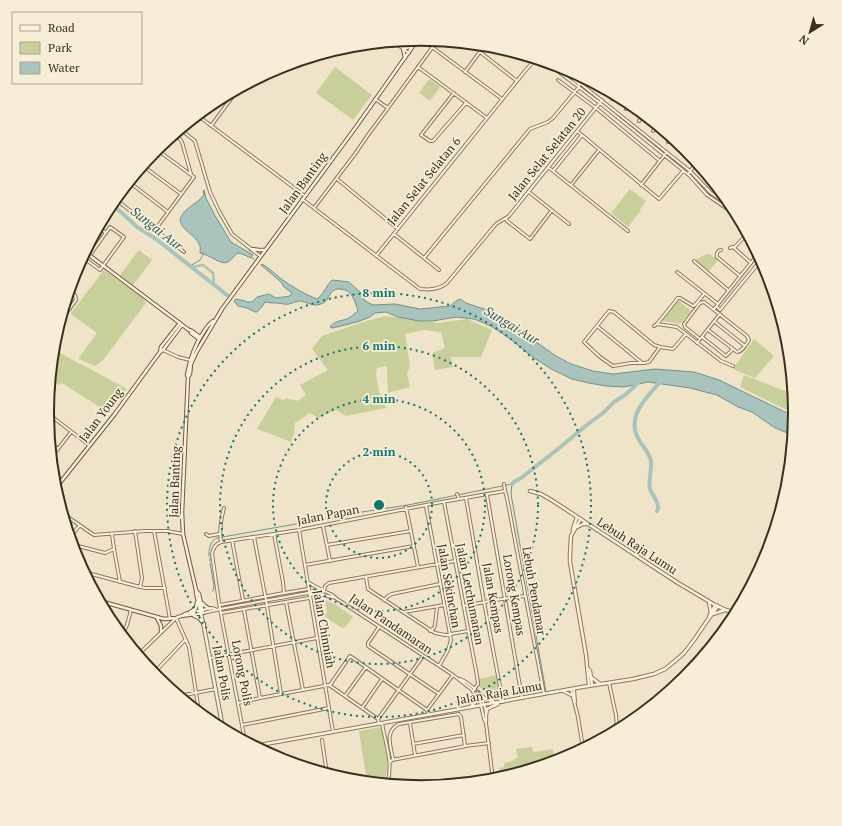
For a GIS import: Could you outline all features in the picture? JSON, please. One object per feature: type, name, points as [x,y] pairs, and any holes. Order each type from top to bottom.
[{"type":"main road","points":[[405,58],[403,48],[411,46]]},
{"type":"main road","name":"Jalan Banting","points":[[201,612],[183,534],[182,512],[187,375],[190,360],[195,350],[205,338],[214,320],[413,46]]},
{"type":"main road","points":[[251,249],[265,249]]},
{"type":"main road","points":[[90,255],[200,338]]},
{"type":"main road","points":[[188,377],[195,350],[200,338],[214,320]]},
{"type":"main road","name":"Jalan Young","points":[[60,482],[114,415],[161,351],[161,347],[181,324]]},
{"type":"main road","points":[[191,331],[200,333],[204,331]]},
{"type":"main road","points":[[191,331],[195,339],[195,350]]},
{"type":"main road","points":[[200,338],[203,337],[208,331]]},
{"type":"main road","name":"Lebuh Raja Lumu","points":[[530,491],[544,496],[678,583],[709,602],[730,611]]},
{"type":"main road","points":[[572,514],[575,526]]},
{"type":"main road","points":[[577,517],[571,538],[570,562],[588,668],[590,671],[591,686]]},
{"type":"main road","points":[[575,526],[580,520]]},
{"type":"main road","points":[[575,526],[587,524]]},
{"type":"main road","points":[[190,614],[196,608],[199,601],[211,609]]},
{"type":"main road","points":[[709,602],[712,613]]},
{"type":"main road","points":[[107,603],[164,619],[176,618],[185,614],[201,612]]},
{"type":"main road","points":[[712,613],[715,605]]},
{"type":"main road","points":[[712,613],[718,606]]},
{"type":"main road","points":[[712,613],[726,610]]},
{"type":"main road","name":"Jalan Polis","points":[[201,612],[222,721]]},
{"type":"main road","name":"Jalan Raja Lumu","points":[[264,744],[654,674],[665,669],[684,653],[712,613]]},
{"type":"main road","points":[[190,614],[199,618],[204,624]]},
{"type":"main road","points":[[154,617],[162,628],[161,632]]},
{"type":"main road","points":[[590,678],[600,684]]},
{"type":"main road","points":[[582,687],[590,678]]},
{"type":"main road","points":[[468,707],[476,701],[477,693],[493,702],[501,702]]},
{"type":"main road","points":[[486,714],[487,709],[501,702]]},
{"type":"street","points":[[314,208],[337,179],[432,47],[502,99]]},
{"type":"street","points":[[403,48],[409,53]]},
{"type":"street","points":[[465,72],[480,52],[517,81]]},
{"type":"street","name":"Jalan Selat Selatan 6","points":[[376,256],[532,63]]},
{"type":"street","points":[[418,67],[487,118]]},
{"type":"street","points":[[561,74],[600,103],[688,174],[710,197],[724,207]]},
{"type":"street","points":[[558,80],[596,108],[660,161]]},
{"type":"street","points":[[574,80],[579,84],[579,87]]},
{"type":"street","points":[[582,83],[690,171],[711,193],[718,198]]},
{"type":"street","points":[[424,258],[530,129],[548,122],[579,87]]},
{"type":"street","points":[[454,93],[421,135],[430,141],[433,141],[466,103]]},
{"type":"street","points":[[375,99],[388,108]]},
{"type":"street","points":[[211,126],[230,100]]},
{"type":"street","name":"Jalan Selat Selatan 20","points":[[302,199],[420,289],[427,290],[443,286],[496,224],[509,216],[602,100]]},
{"type":"street","points":[[202,119],[305,196]]},
{"type":"street","points":[[577,131],[659,199],[683,171]]},
{"type":"street","points":[[185,132],[195,141],[210,192],[232,234],[260,256]]},
{"type":"street","points":[[553,171],[582,135]]},
{"type":"street","points":[[155,230],[194,177],[192,175],[182,142],[178,138]]},
{"type":"street","points":[[571,185],[599,150]]},
{"type":"street","points":[[641,185],[667,152]]},
{"type":"street","points":[[161,153],[192,175]]},
{"type":"street","points":[[688,174],[693,167]]},
{"type":"street","points":[[548,168],[628,231]]},
{"type":"street","points":[[147,169],[181,194]]},
{"type":"street","points":[[337,179],[398,229]]},
{"type":"street","points":[[134,186],[168,212]]},
{"type":"street","points":[[529,192],[570,224]]},
{"type":"street","points":[[120,203],[184,252]]},
{"type":"street","points":[[506,218],[530,238],[552,210]]},
{"type":"street","points":[[87,261],[99,270],[124,236],[111,227],[109,228],[90,254]]},
{"type":"street","points":[[102,230],[106,233]]},
{"type":"street","points":[[394,234],[439,270]]},
{"type":"street","points":[[734,248],[743,238]]},
{"type":"street","points":[[730,248],[734,248],[751,263]]},
{"type":"street","points":[[721,250],[716,255],[717,257],[740,276]]},
{"type":"street","points":[[373,253],[379,252],[379,258]]},
{"type":"street","points":[[716,307],[754,259]]},
{"type":"street","points":[[694,261],[729,290]]},
{"type":"street","points":[[732,350],[726,356],[685,327],[684,324],[702,302],[720,310],[757,265]]},
{"type":"street","points":[[678,272],[704,294],[716,307],[720,314],[747,336],[749,340],[745,346],[737,352],[732,350],[708,330]]},
{"type":"street","points":[[70,309],[76,301],[73,294]]},
{"type":"street","points":[[704,294],[693,306],[678,298],[655,325],[675,326],[721,361],[733,366]]},
{"type":"street","points":[[660,347],[649,362],[613,366],[600,357],[584,342],[610,311],[614,312],[650,342],[660,347],[673,349],[686,334]]},
{"type":"street","points":[[697,343],[720,314]]},
{"type":"street","points":[[715,322],[745,346]]},
{"type":"street","points":[[597,326],[642,363]]},
{"type":"street","points":[[161,351],[178,358],[190,360]]},
{"type":"street","points":[[54,419],[89,445]]},
{"type":"street","points":[[58,449],[71,432]]},
{"type":"street","name":"Lebuh Pendamar","points":[[504,484],[544,694]]},
{"type":"street","name":"Jalan Papan","points":[[221,540],[254,537],[323,526],[406,508],[426,506],[458,498],[487,495],[504,490]]},
{"type":"street","points":[[457,494],[458,498]]},
{"type":"street","name":"Lorong Kempas","points":[[487,495],[522,698]]},
{"type":"street","name":"Jalan Kempas","points":[[466,498],[501,702]]},
{"type":"street","name":"Jalan Letchumanan","points":[[444,502],[477,676],[478,684],[474,690]]},
{"type":"street","name":"Jalan Sekinchan","points":[[426,506],[451,640],[450,646],[439,666]]},
{"type":"street","points":[[224,508],[220,522],[219,535],[221,540],[212,550],[220,605],[284,592],[308,589]]},
{"type":"street","points":[[406,508],[418,567]]},
{"type":"street","points":[[70,518],[94,535],[135,531],[166,531],[183,534]]},
{"type":"street","points":[[74,533],[80,525]]},
{"type":"street","points":[[323,526],[330,561]]},
{"type":"street","name":"Jalan Chinniah","points":[[299,530],[308,593],[333,732]]},
{"type":"street","points":[[135,531],[142,578],[140,587]]},
{"type":"street","points":[[154,531],[170,619]]},
{"type":"street","points":[[327,545],[411,531]]},
{"type":"street","points":[[112,533],[120,582]]},
{"type":"street","points":[[206,534],[208,536],[219,535]]},
{"type":"street","points":[[274,534],[284,592]]},
{"type":"street","points":[[254,537],[266,600],[280,694]]},
{"type":"street","points":[[232,540],[243,600]]},
{"type":"street","points":[[79,546],[105,553],[114,549]]},
{"type":"street","points":[[305,565],[414,546]]},
{"type":"street","points":[[201,612],[211,609],[220,609],[308,593],[312,591],[323,591],[324,586],[326,585],[455,561]]},
{"type":"street","points":[[92,574],[140,587],[165,588]]},
{"type":"street","points":[[366,577],[368,588],[430,631],[441,635],[468,631]]},
{"type":"street","name":"Jalan Pandamaran","points":[[307,582],[332,594],[337,599],[457,678],[477,693]]},
{"type":"street","points":[[384,600],[392,594],[440,584]]},
{"type":"street","points":[[308,593],[324,595],[337,599]]},
{"type":"street","points":[[464,606],[505,598],[525,596]]},
{"type":"street","points":[[221,613],[310,598]]},
{"type":"street","points":[[286,602],[303,690]]},
{"type":"street","name":"Lorong Polis","points":[[220,605],[244,734]]},
{"type":"street","points":[[403,612],[444,605]]},
{"type":"street","points":[[430,631],[435,625],[437,607]]},
{"type":"street","points":[[201,612],[213,611],[217,609]]},
{"type":"street","points":[[125,629],[131,610]]},
{"type":"street","points":[[244,610],[260,698]]},
{"type":"street","points":[[142,651],[176,618],[188,647],[198,704]]},
{"type":"street","points":[[379,627],[367,644],[368,646],[439,694]]},
{"type":"street","points":[[210,658],[317,638]]},
{"type":"street","points":[[158,670],[185,640]]},
{"type":"street","points":[[238,703],[330,685],[350,656],[427,710],[429,714]]},
{"type":"street","points":[[378,719],[423,656]]},
{"type":"street","points":[[345,696],[366,667]]},
{"type":"street","points":[[427,710],[452,675]]},
{"type":"street","points":[[362,708],[382,679]]},
{"type":"street","points":[[609,683],[617,723]]},
{"type":"street","points":[[330,685],[378,719],[381,723],[390,762],[388,778]]},
{"type":"street","points":[[572,689],[572,696],[575,703]]},
{"type":"street","points":[[572,689],[582,742]]},
{"type":"street","points":[[186,695],[216,690]]},
{"type":"street","points":[[563,691],[572,696]]},
{"type":"street","points":[[477,693],[486,714],[492,773]]},
{"type":"street","points":[[483,705],[484,719],[486,723]]},
{"type":"street","points":[[242,725],[329,708]]},
{"type":"street","points":[[393,759],[390,736],[394,727],[399,724],[459,714],[461,717],[465,746]]},
{"type":"street","points":[[410,723],[415,755]]},
{"type":"street","points":[[413,744],[464,735]]},
{"type":"street","points":[[322,740],[326,767]]},
{"type":"street","points":[[390,762],[393,759],[489,743]]},
{"type":"green space","points":[[335,67],[372,95],[353,120],[316,93]]},
{"type":"green space","points":[[429,79],[440,87],[430,101],[419,93]]},
{"type":"green space","points":[[630,189],[646,201],[628,227],[611,213]]},
{"type":"green space","points":[[139,250],[152,260],[133,285],[120,275]]},
{"type":"green space","points":[[707,254],[718,260],[709,271],[695,260]]},
{"type":"green space","points":[[104,270],[142,297],[146,303],[104,359],[96,366],[78,359],[97,333],[71,313]]},
{"type":"green space","points":[[678,300],[691,311],[680,324],[661,321]]},
{"type":"green space","points":[[386,316],[439,323],[467,319],[492,330],[481,357],[451,357],[453,367],[435,370],[432,353],[445,348],[441,332],[424,330],[405,334],[410,366],[407,374],[410,387],[388,393],[387,366],[377,368],[376,375],[379,391],[386,408],[346,416],[336,410],[318,418],[310,413],[295,423],[294,434],[291,442],[257,429],[276,397],[283,400],[286,398],[297,401],[306,395],[300,385],[328,370],[312,349],[322,336]]},
{"type":"green space","points":[[754,339],[774,356],[755,378],[733,369]]},
{"type":"green space","points":[[59,352],[78,363],[76,365],[79,363],[127,389],[109,413],[62,383],[59,385],[56,382]]},
{"type":"green space","points":[[744,375],[787,392],[788,411],[740,387]]},
{"type":"green space","points":[[325,600],[335,604],[353,617],[346,627],[342,628],[324,616],[324,614],[327,613]]},
{"type":"green space","points":[[496,675],[500,696],[498,700],[491,700],[484,695],[485,691],[479,686],[479,679]]},
{"type":"green space","points":[[381,727],[387,763],[385,778],[366,776],[359,731]]},
{"type":"green space","points":[[532,747],[533,752],[553,749],[554,755],[539,761],[500,771],[499,768],[504,767],[504,763],[512,761],[518,757],[516,749]]},
{"type":"water","points":[[204,190],[206,198],[214,214],[231,242],[253,255],[251,258],[238,253],[225,263],[200,253],[200,246],[197,241],[184,228],[180,221],[183,214],[204,195]]},
{"type":"water","points":[[262,264],[293,287],[317,299],[332,280],[349,282],[361,293],[365,301],[373,305],[395,304],[420,309],[450,306],[460,299],[502,318],[556,356],[571,364],[593,371],[613,374],[655,369],[694,372],[719,380],[788,413],[787,433],[775,428],[752,412],[738,407],[717,395],[690,388],[648,382],[624,387],[606,386],[572,379],[553,370],[534,358],[491,326],[474,319],[456,317],[433,321],[419,321],[398,317],[386,312],[375,313],[370,317],[357,322],[333,328],[330,327],[347,319],[358,311],[350,293],[340,289],[334,290],[326,301],[316,305],[301,301],[288,304],[265,302],[257,312],[238,306],[234,301],[236,299],[252,302],[257,297],[269,294],[276,298],[290,296],[292,293],[261,265]]},
{"type":"waterway","name":"Sungai Aur","points":[[116,209],[137,227],[156,239],[227,295]]},
{"type":"waterway","points":[[190,266],[200,260],[204,253]]},
{"type":"waterway","name":"Sungai Aur","points":[[191,267],[203,265],[213,273],[214,285]]},
{"type":"waterway","points":[[657,511],[658,505],[650,489],[651,461],[635,431],[635,423],[636,415],[644,400],[661,381]]},
{"type":"waterway","points":[[512,484],[603,413],[638,382]]},
{"type":"waterway","points":[[209,551],[212,543],[217,538],[408,505],[512,484],[511,494],[546,692]]},
{"type":"waterway","points":[[210,563],[214,586],[213,591]]}]
